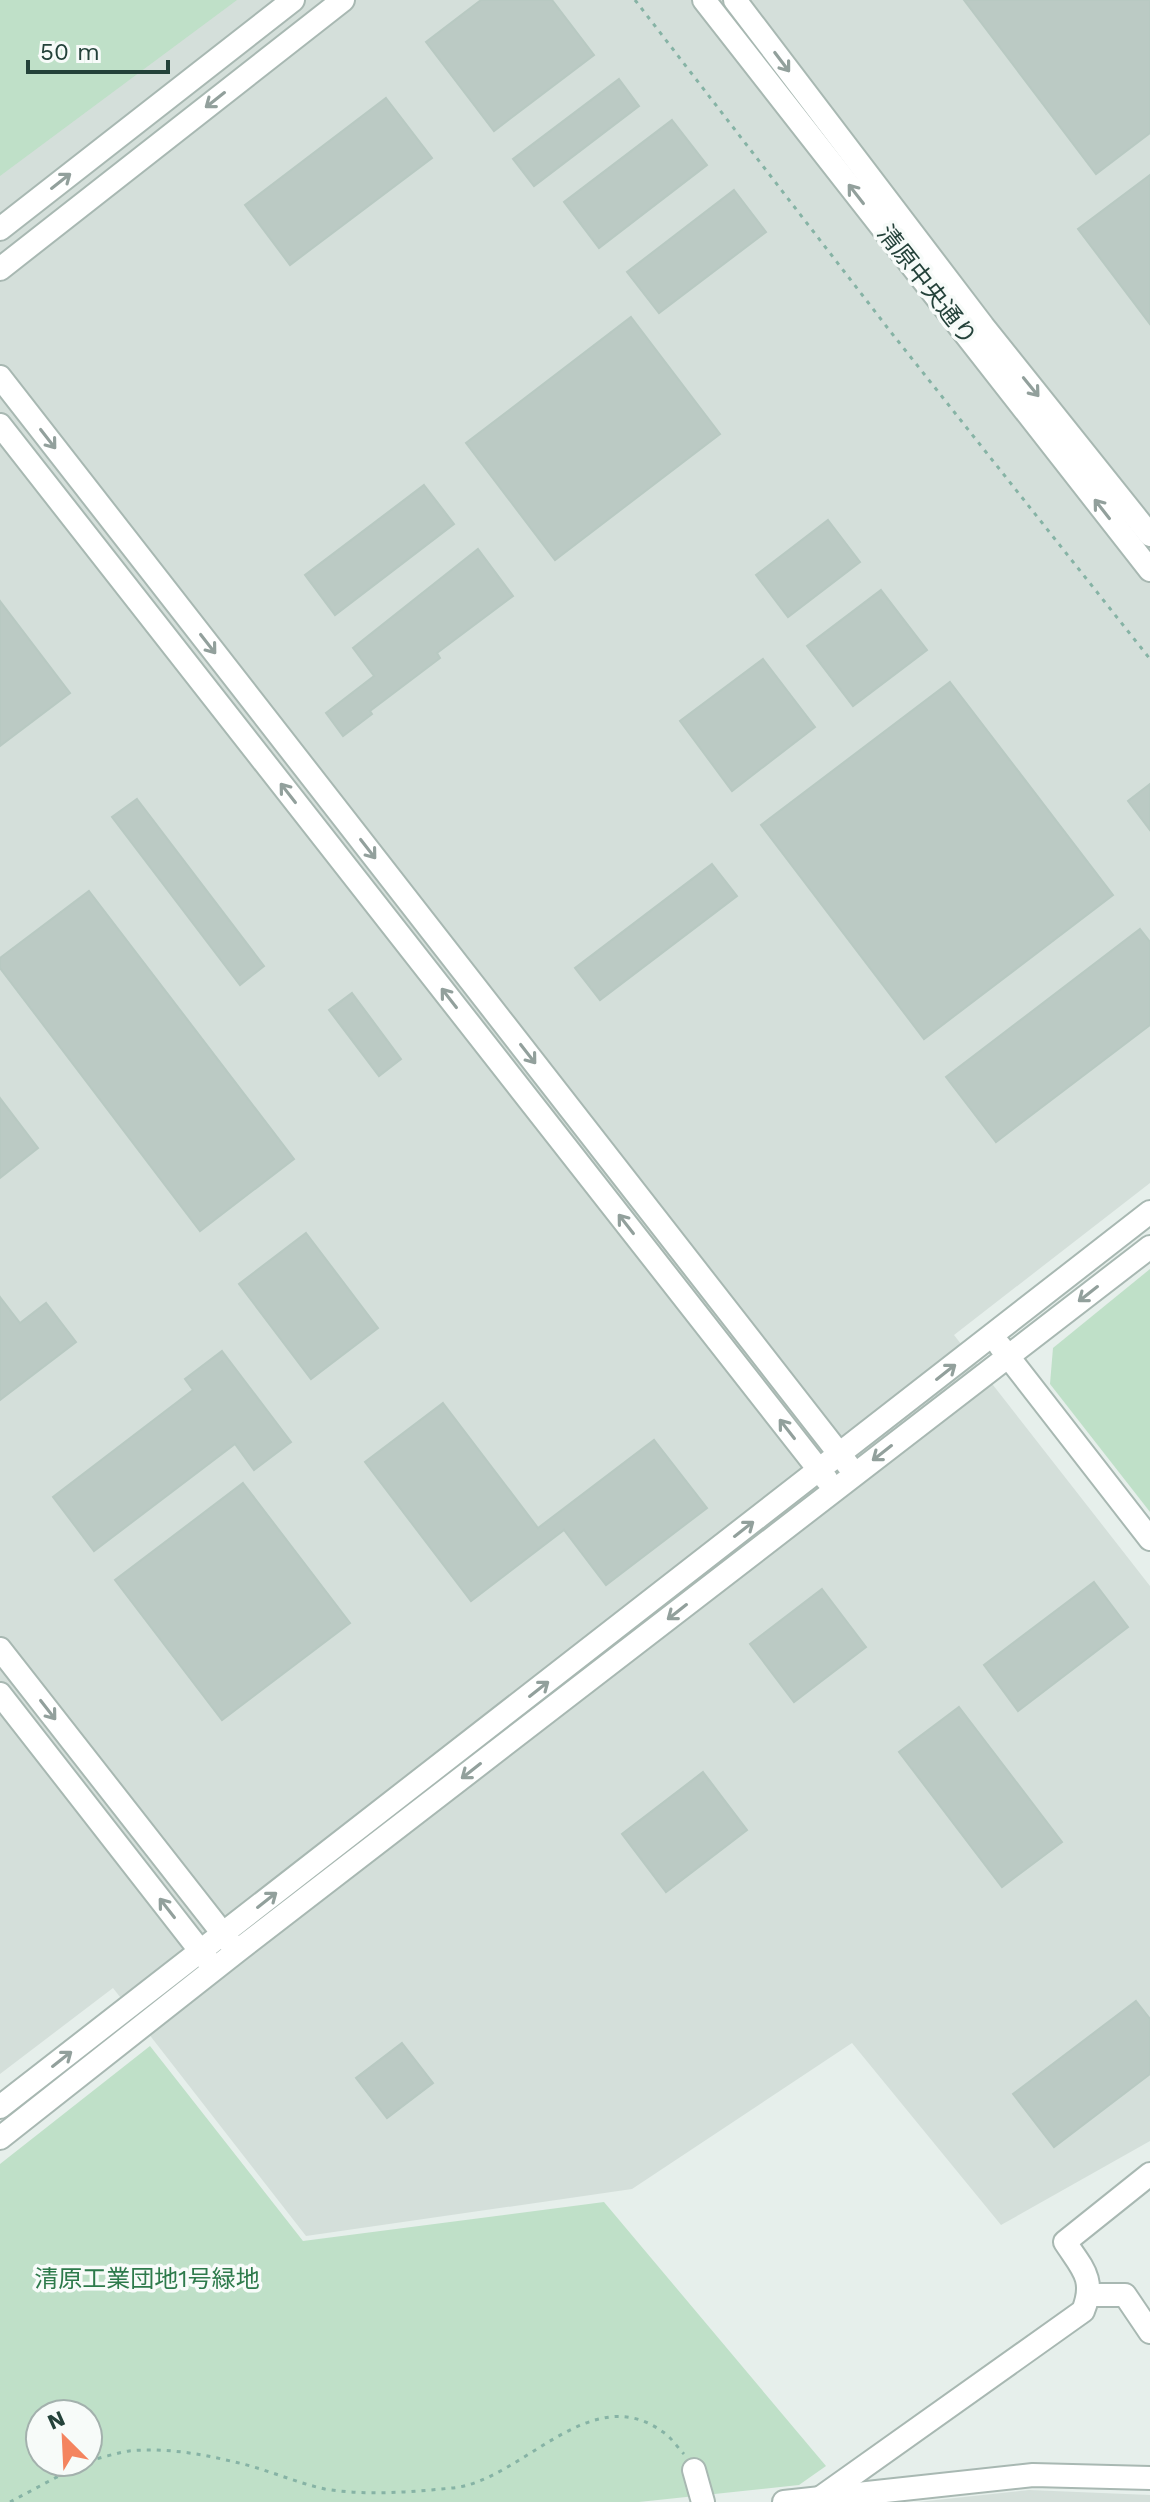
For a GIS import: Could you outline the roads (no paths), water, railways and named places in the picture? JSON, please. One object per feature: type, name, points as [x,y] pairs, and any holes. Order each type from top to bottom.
[{"type":"street","points":[[0,229],[293,0]]},
{"type":"street","points":[[0,269],[343,0]]},
{"type":"street","name":"清原中央通り","points":[[704,0],[1150,570]]},
{"type":"street","name":"清原中央通り","points":[[735,0],[983,326],[1150,535]]},
{"type":"street","points":[[0,377],[855,1474]]},
{"type":"street","points":[[0,425],[835,1490]]},
{"type":"street","points":[[0,2138],[230,1943],[820,1471],[1150,1212]]},
{"type":"street","points":[[230,1943],[835,1490],[1150,1247]]},
{"type":"street","points":[[992,1336],[1150,1539]]},
{"type":"street","points":[[0,1649],[230,1943]]},
{"type":"street","points":[[0,1694],[208,1961]]},
{"type":"street","points":[[0,2107],[208,1961]]},
{"type":"street","points":[[820,2498],[1083,2311],[1090,2295],[1089,2279],[1065,2242],[1150,2174]]},
{"type":"street","points":[[1090,2295],[1125,2295],[1150,2332]]},
{"type":"street","points":[[694,2470],[703,2502]]},
{"type":"street","points":[[784,2502],[1033,2475],[1150,2478]]},
{"type":"park label","name":"清原工業団地1号緑地","points":[[147,2279]]}]
